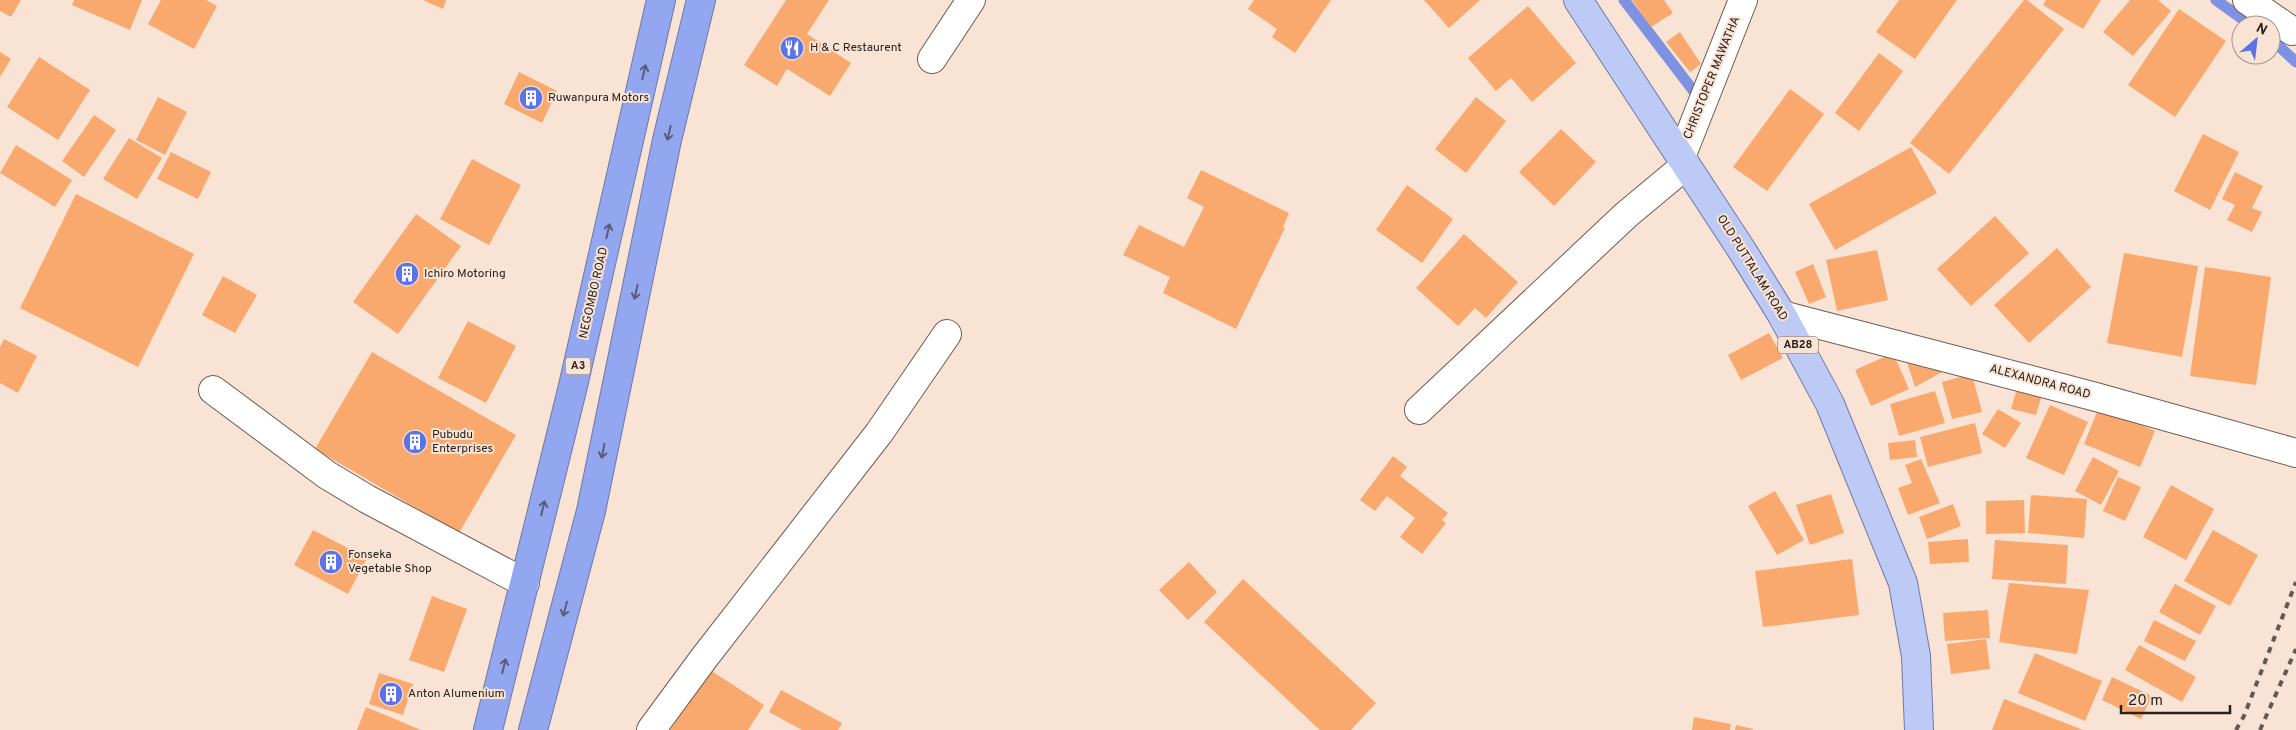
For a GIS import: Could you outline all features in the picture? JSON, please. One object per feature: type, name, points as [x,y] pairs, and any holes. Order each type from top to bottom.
[{"type":"highway","name":"NEGOMBO ROAD","points":[[488,730],[575,377],[661,0]]},
{"type":"highway","points":[[533,730],[591,512],[668,140],[701,0]]},
{"type":"main road","name":"OLD PUTTALAM ROAD","points":[[1578,0],[1782,315],[1830,404],[1903,583],[1916,656],[1919,730]]},
{"type":"street","points":[[932,59],[971,0]]},
{"type":"street","name":"CHRISTOPER MAWATHA","points":[[1683,161],[1743,0]]},
{"type":"street","points":[[2247,0],[2292,31]]},
{"type":"street","points":[[1419,410],[1683,161]]},
{"type":"street","name":"ALEXANDRA ROAD","points":[[1782,315],[2096,397],[2296,453]]},
{"type":"street","points":[[651,730],[704,658],[879,433],[946,334]]},
{"type":"street","points":[[213,390],[327,475],[367,499],[525,583]]},
{"type":"building","points":[[0,0],[21,0],[11,17],[0,11]]},
{"type":"building","points":[[74,0],[142,0],[130,30],[72,5]]},
{"type":"building","points":[[161,0],[206,0],[217,6],[194,49],[148,24]]},
{"type":"building","points":[[423,0],[446,0],[443,9]]},
{"type":"building","name":"H & C Restaurent","points":[[786,0],[829,0],[807,34],[851,63],[830,96],[787,69],[777,86],[744,65]]},
{"type":"building","points":[[1254,0],[1331,0],[1295,53],[1272,37],[1277,29],[1248,9]]},
{"type":"building","points":[[1424,0],[1480,0],[1449,28]]},
{"type":"building","points":[[1632,0],[1664,0],[1673,13],[1651,27]]},
{"type":"building","points":[[1899,0],[1957,0],[1915,59],[1876,32]]},
{"type":"building","points":[[2024,0],[2027,0],[2064,29],[1949,174],[1910,143]]},
{"type":"building","points":[[2046,0],[2101,0],[2083,29],[2043,5]]},
{"type":"building","points":[[2130,0],[2158,0],[2171,11],[2133,56],[2103,32]]},
{"type":"building","points":[[1528,6],[1576,63],[1532,102],[1511,78],[1496,91],[1468,58]]},
{"type":"building","points":[[2179,9],[2226,41],[2175,117],[2128,85]]},
{"type":"building","points":[[1680,32],[1701,64],[1690,72],[1666,42]]},
{"type":"building","points":[[0,52],[11,59],[0,77]]},
{"type":"building","points":[[1879,53],[1903,71],[1859,131],[1835,113]]},
{"type":"building","points":[[39,57],[90,90],[58,140],[7,107]]},
{"type":"building","name":"Ruwanpura Motors","points":[[519,72],[557,91],[542,123],[504,104]]},
{"type":"building","points":[[1790,89],[1824,114],[1767,191],[1733,167]]},
{"type":"building","points":[[158,97],[187,112],[165,155],[136,140]]},
{"type":"building","points":[[1476,97],[1506,121],[1466,173],[1435,149]]},
{"type":"building","points":[[94,115],[116,130],[84,177],[62,161]]},
{"type":"building","points":[[1561,129],[1596,162],[1554,206],[1519,172]]},
{"type":"building","points":[[2203,134],[2239,152],[2210,210],[2174,191]]},
{"type":"building","points":[[129,138],[162,158],[137,199],[103,179]]},
{"type":"building","points":[[16,145],[72,180],[55,207],[0,173]]},
{"type":"building","points":[[1911,147],[1937,193],[1835,250],[1809,204]]},
{"type":"building","points":[[171,152],[211,172],[198,199],[157,179]]},
{"type":"building","points":[[472,159],[521,185],[489,245],[440,219]]},
{"type":"building","points":[[1201,170],[1289,213],[1283,227],[1285,228],[1236,329],[1163,293],[1170,277],[1123,255],[1139,225],[1184,247],[1204,207],[1187,198]]},
{"type":"building","points":[[2235,172],[2263,186],[2252,208],[2262,212],[2252,232],[2227,220],[2235,205],[2222,199]]},
{"type":"building","points":[[1407,185],[1453,219],[1422,263],[1376,230]]},
{"type":"building","points":[[76,194],[194,254],[138,367],[20,308]]},
{"type":"building","name":"Ichiro Motoring","points":[[416,214],[461,246],[398,334],[353,302]]},
{"type":"building","points":[[1995,216],[2029,253],[1971,306],[1937,269]]},
{"type":"building","points":[[1464,234],[1518,282],[1486,318],[1475,308],[1458,326],[1416,288]]},
{"type":"building","points":[[2057,248],[2091,287],[2029,343],[1994,305]]},
{"type":"building","points":[[1877,250],[1888,300],[1837,311],[1826,260]]},
{"type":"building","points":[[2124,253],[2198,266],[2182,357],[2107,343]]},
{"type":"building","points":[[1813,264],[1826,297],[1809,304],[1795,272]]},
{"type":"building","points":[[2205,267],[2271,277],[2256,385],[2190,376]]},
{"type":"building","points":[[223,276],[257,295],[235,333],[202,315]]},
{"type":"building","points":[[468,321],[516,346],[486,403],[438,378]]},
{"type":"building","points":[[1769,333],[1783,358],[1741,380],[1728,355]]},
{"type":"building","points":[[4,339],[37,356],[18,393],[0,383],[0,347]]},
{"type":"building","name":"Pubudu Enterprises","points":[[372,352],[516,435],[459,533],[315,449]]},
{"type":"building","points":[[1893,353],[1909,389],[1871,406],[1855,370]]},
{"type":"building","points":[[1906,359],[1953,366],[1915,387]]},
{"type":"building","points":[[1972,374],[1982,412],[1952,419],[1942,382]]},
{"type":"building","points":[[2019,381],[2044,388],[2036,415],[2011,409]]},
{"type":"building","points":[[1935,391],[1945,423],[1899,436],[1890,404]]},
{"type":"building","points":[[2050,405],[2088,422],[2064,475],[2026,458]]},
{"type":"building","points":[[2099,407],[2155,431],[2140,467],[2084,444]]},
{"type":"building","points":[[1998,409],[2021,423],[2005,448],[1982,434]]},
{"type":"building","points":[[1975,423],[1982,453],[1928,467],[1920,437]]},
{"type":"building","points":[[1915,440],[1917,457],[1890,460],[1888,443]]},
{"type":"building","points":[[1393,456],[1407,467],[1400,476],[1448,513],[1442,520],[1446,523],[1422,554],[1400,537],[1415,518],[1387,496],[1375,511],[1360,500]]},
{"type":"building","points":[[2093,457],[2119,471],[2101,505],[2075,491]]},
{"type":"building","points":[[1921,459],[1940,503],[1908,515],[1898,488],[1912,483],[1905,465]]},
{"type":"building","points":[[2118,477],[2141,487],[2125,521],[2103,511]]},
{"type":"building","points":[[2171,485],[2214,509],[2186,560],[2143,537]]},
{"type":"building","points":[[1775,491],[1804,540],[1777,555],[1748,506]]},
{"type":"building","points":[[1831,494],[1844,533],[1810,545],[1796,505]]},
{"type":"building","points":[[2031,495],[2087,499],[2084,538],[2028,533]]},
{"type":"building","points":[[2024,500],[2025,533],[1986,534],[1986,501]]},
{"type":"building","points":[[1953,504],[1961,526],[1927,539],[1919,517]]},
{"type":"building","name":"Fonseka Vegetable Shop","points":[[313,530],[367,558],[348,594],[294,565]]},
{"type":"building","points":[[2213,530],[2258,555],[2230,606],[2184,581]]},
{"type":"building","points":[[1968,539],[1969,562],[1930,564],[1928,542]]},
{"type":"building","points":[[1995,540],[2068,545],[2066,584],[1992,579]]},
{"type":"building","points":[[1852,559],[1859,615],[1763,627],[1755,571]]},
{"type":"building","points":[[1189,562],[1217,592],[1188,620],[1159,590]]},
{"type":"building","points":[[1243,579],[1376,703],[1351,730],[1320,730],[1204,622]]},
{"type":"building","points":[[2009,583],[2089,590],[2077,654],[1999,642]]},
{"type":"building","points":[[2175,584],[2216,606],[2200,635],[2159,612]]},
{"type":"building","points":[[432,596],[467,609],[444,672],[409,660]]},
{"type":"building","points":[[1988,610],[1990,638],[1945,641],[1943,613]]},
{"type":"building","points":[[2154,620],[2196,641],[2185,661],[2144,641]]},
{"type":"building","points":[[1986,639],[1990,669],[1951,674],[1947,644]]},
{"type":"building","points":[[2139,645],[2196,677],[2182,702],[2125,670]]},
{"type":"building","points":[[2035,653],[2102,681],[2085,721],[2018,693]]},
{"type":"building","points":[[710,670],[764,705],[748,730],[670,730]]},
{"type":"building","name":"Anton Alumenium","points":[[379,673],[413,684],[403,715],[369,704]]},
{"type":"building","points":[[2112,677],[2152,696],[2141,719],[2102,700]]},
{"type":"building","points":[[781,690],[842,723],[838,730],[802,730],[769,712]]},
{"type":"building","points":[[2004,699],[2083,730],[1992,730]]},
{"type":"building","points":[[366,707],[421,730],[357,730]]},
{"type":"building","points":[[1694,717],[1731,724],[1730,730],[1692,730]]},
{"type":"building","points":[[1736,725],[1753,729],[1753,730],[1735,730]]},
{"type":"waterway","points":[[1624,0],[1702,102]]},
{"type":"waterway","points":[[2216,0],[2237,15]]},
{"type":"waterway","points":[[2281,48],[2296,62]]},
{"type":"railway","points":[[2236,730],[2244,716],[2296,582]]},
{"type":"railway","points":[[2260,730],[2296,649]]},
{"type":"place","name":"H & C Restaurent","points":[[792,48]]},
{"type":"place","name":"Ruwanpura Motors","points":[[531,98]]},
{"type":"place","name":"Ichiro Motoring","points":[[407,274]]},
{"type":"place","name":"Pubudu Enterprises","points":[[415,442]]},
{"type":"place","name":"Fonseka Vegetable Shop","points":[[331,562]]},
{"type":"place","name":"Anton Alumenium","points":[[391,694]]}]
